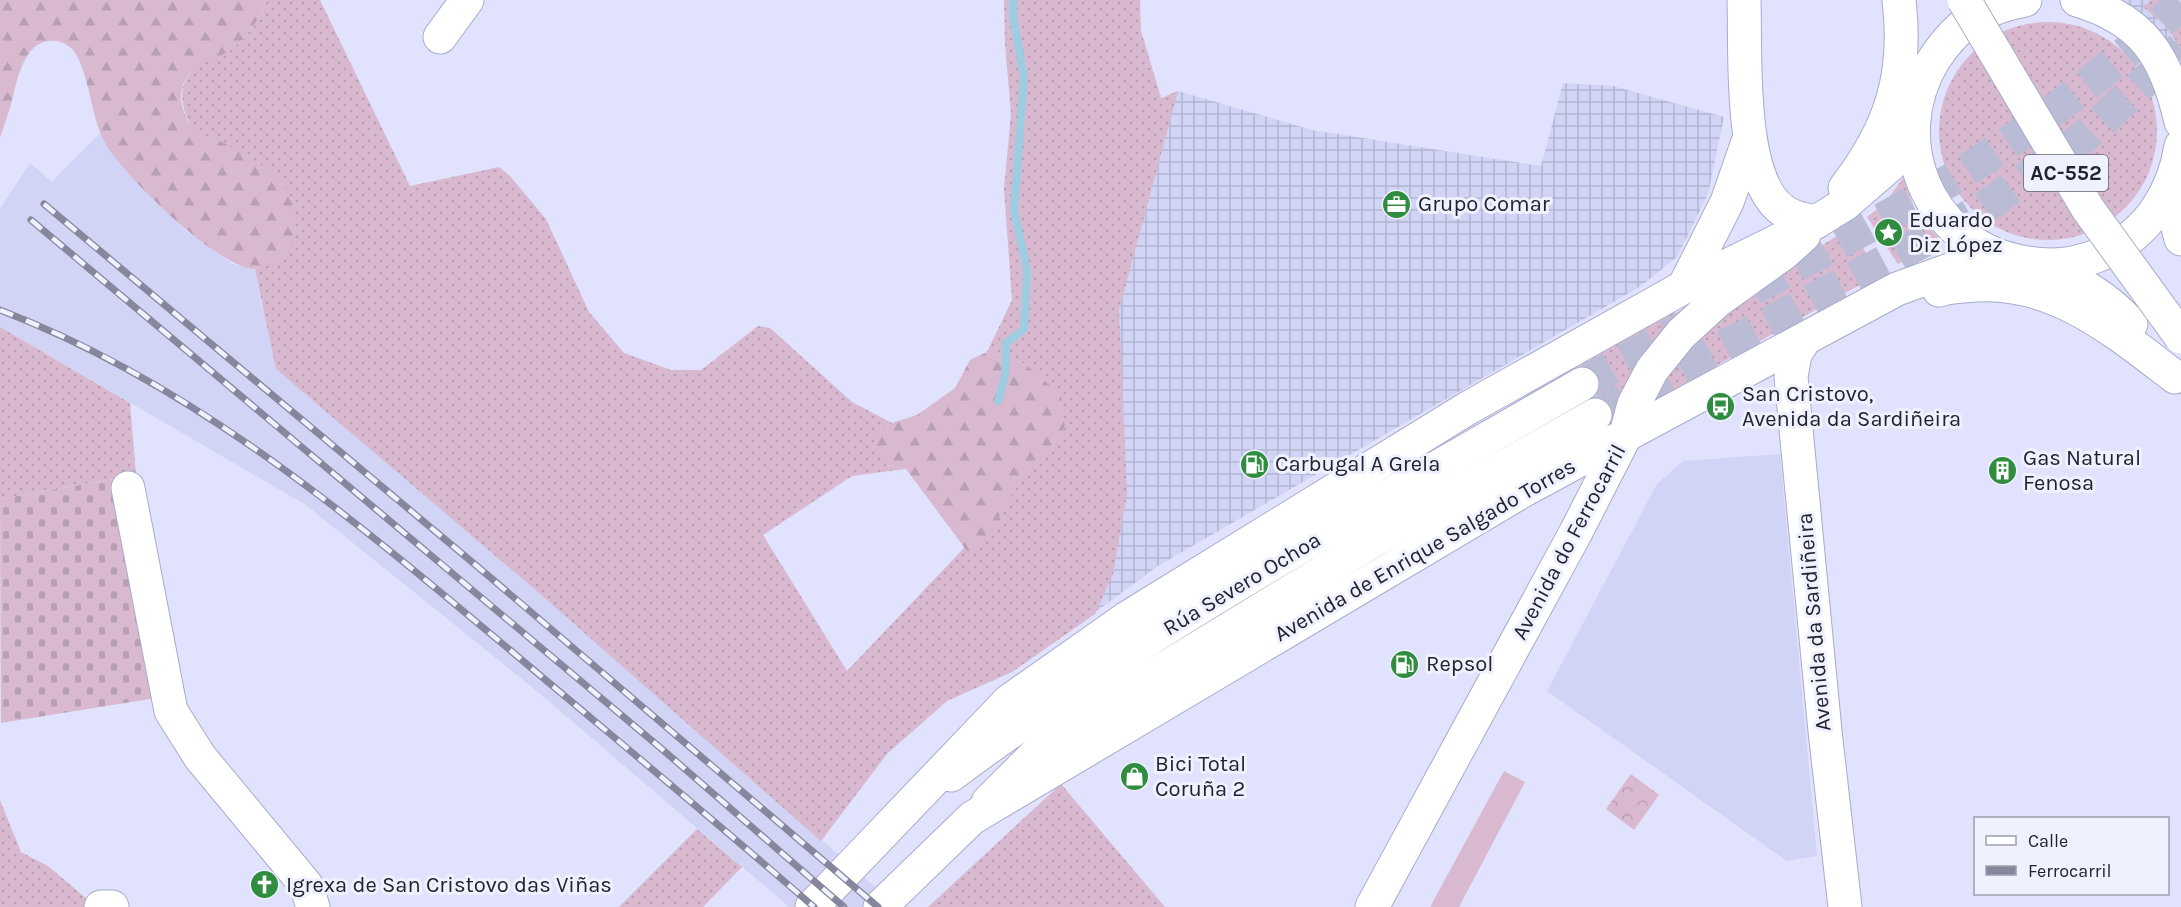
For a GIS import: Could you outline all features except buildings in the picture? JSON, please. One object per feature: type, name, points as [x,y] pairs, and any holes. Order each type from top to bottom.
[{"type":"main road","points":[[440,38],[467,0]]},
{"type":"main road","points":[[1744,0],[1749,139],[1758,175],[1769,194],[1784,212],[1816,222]]},
{"type":"main road","points":[[1816,222],[1868,158],[1891,105],[1903,57],[1899,0]]},
{"type":"main road","points":[[1920,0],[1925,38],[1913,122],[1915,152],[1922,182],[1935,204],[1952,227],[1978,248],[2040,266],[2078,280],[2098,292],[2139,332],[2178,380]]},
{"type":"main road","name":"AC-552","points":[[1964,0],[2088,209],[2181,337]]},
{"type":"main road","name":"AC-552","points":[[1984,0],[2105,199],[2181,308]]},
{"type":"main road","points":[[1919,88],[1940,51],[1958,31],[1977,16],[2025,0]]},
{"type":"main road","points":[[2089,1],[2114,14],[2137,31],[2154,51],[2169,74],[2181,122]]},
{"type":"main road","points":[[812,907],[1009,701],[1109,630],[1467,408],[1684,287],[1816,222],[1845,204],[1890,165],[1913,122]]},
{"type":"main road","points":[[1684,287],[1728,202],[1749,139]]},
{"type":"main road","points":[[2181,146],[2174,179],[2176,220],[2181,239]]},
{"type":"main road","points":[[2040,266],[2072,265],[2117,247],[2141,230],[2158,209],[2174,179]]},
{"type":"main road","name":"Avenida do Ferrocarril","points":[[1372,907],[1626,435],[1634,404],[1647,378],[1681,334],[1717,301],[1784,253],[1816,222]]},
{"type":"main road","name":"Avenida de Enrique Salgado Torres","points":[[880,907],[972,818],[1471,520],[1897,289],[1969,263],[2007,258]]},
{"type":"main road","points":[[1804,340],[1946,287],[1993,284],[2038,292],[2081,309],[2178,380]]},
{"type":"main road","name":"Avenida da Sardiñeira","points":[[1804,340],[1795,354],[1791,377],[1825,732],[1845,907]]},
{"type":"main road","name":"Rúa Severo Ochoa","points":[[915,801],[1022,722],[1122,657],[1353,516],[1581,384]]},
{"type":"main road","name":"Rúa Severo Ochoa","points":[[972,818],[1044,746],[1142,682],[1370,543],[1595,415]]},
{"type":"main road","points":[[128,488],[171,711],[200,757],[306,885],[313,907]]},
{"type":"main road","points":[[101,907],[112,907]]},
{"type":"shaded area","points":[[2123,0],[2181,0],[2181,67]]},
{"type":"shaded area","points":[[1141,31],[1161,98],[1178,91],[1312,130],[1541,166],[1563,83],[1613,86],[1724,117],[1708,194],[1677,257],[1641,286],[1158,566],[1052,644],[1050,446]]},
{"type":"shaded area","points":[[101,132],[118,161],[187,231],[233,264],[255,270],[262,309],[532,587],[898,907],[789,907],[538,692],[306,505],[0,327],[0,209],[30,163],[52,182]]},
{"type":"shaded area","points":[[1780,454],[1817,856],[1787,861],[1547,691],[1657,484],[1683,461]]},
{"type":"green space","points":[[0,0],[267,0],[257,21],[242,40],[222,55],[198,67],[186,78],[181,101],[186,117],[194,129],[253,159],[285,188],[292,200],[295,214],[293,240],[286,252],[274,262],[260,269],[239,265],[218,253],[171,216],[112,154],[103,139],[77,56],[63,43],[45,41],[30,52],[20,70],[0,138]]},
{"type":"green space","points":[[267,0],[320,0],[410,186],[499,167],[510,176],[546,219],[589,312],[624,353],[671,370],[701,370],[758,326],[770,328],[852,402],[892,423],[878,434],[886,465],[906,469],[852,476],[763,535],[847,671],[963,549],[1025,364],[987,352],[1012,300],[1004,189],[1011,114],[1004,0],[1140,0],[1141,31],[1161,98],[1178,91],[1119,310],[1127,493],[1113,574],[1095,614],[1012,672],[947,701],[887,754],[821,841],[532,587],[276,369],[255,270],[273,263],[192,128],[182,95],[186,79],[191,72],[201,63],[234,47],[257,21]]},
{"type":"green space","points":[[2151,0],[2160,0],[2181,24],[2181,48],[2164,24],[2143,7]]},
{"type":"green space","points":[[2048,22],[2069,24],[2090,31],[2125,54],[2148,89],[2155,110],[2157,131],[2155,152],[2148,173],[2125,208],[2090,231],[2069,238],[2048,240],[2027,238],[2006,231],[1971,208],[1948,173],[1941,152],[1939,131],[1941,110],[1948,89],[1971,54],[2006,31],[2027,24]]},
{"type":"green space","points":[[1903,178],[1916,212],[1941,241],[1898,264],[1867,217],[1885,203]]},
{"type":"green space","points":[[1851,228],[1879,274],[1652,402],[1665,376],[1685,351],[1710,326],[1767,281]]},
{"type":"green space","points":[[1674,312],[1678,316],[1614,424],[1581,365]]},
{"type":"green space","points":[[0,327],[130,403],[136,475],[0,499]]},
{"type":"green space","points":[[987,352],[1025,364],[1046,382],[1061,396],[1065,424],[1060,440],[1050,446],[1017,485],[985,542],[977,550],[967,551],[906,469],[886,465],[875,450],[878,434],[892,423],[917,415],[955,388],[970,360]]},
{"type":"green space","points":[[114,479],[156,698],[1,723],[0,499]]},
{"type":"green space","points":[[1504,771],[1525,782],[1459,907],[1430,907]]},
{"type":"green space","points":[[1631,774],[1659,795],[1634,830],[1606,809]]},
{"type":"green space","points":[[1061,784],[1165,907],[928,907]]},
{"type":"green space","points":[[0,800],[21,852],[48,866],[87,899],[87,907],[0,907]]},
{"type":"green space","points":[[697,829],[742,867],[703,907],[619,907]]},
{"type":"waterway","points":[[998,401],[1005,376],[1006,343],[1024,329],[1027,271],[1014,210],[1024,77],[1013,16],[1013,0]]},
{"type":"tunnel","points":[[1753,289],[1901,209],[2011,141],[2099,75],[2181,3]]},
{"type":"tunnel","points":[[1595,415],[1976,213],[2083,138],[2181,48]]},
{"type":"tunnel","points":[[1582,384],[1690,324]]},
{"type":"railway","points":[[44,204],[478,567],[878,907]]},
{"type":"railway","points":[[31,220],[663,750],[844,907]]},
{"type":"railway","points":[[0,310],[71,340],[139,376],[205,416],[331,504],[451,601],[814,907]]},
{"type":"place","name":"Grupo Comar","points":[[1397,204]]},
{"type":"place","name":"Eduardo Diz López","points":[[1888,233]]},
{"type":"place","name":"San Cristovo, Avenida da Sardiñeira","points":[[1721,407]]},
{"type":"place","name":"Carbugal A Grela","points":[[1254,464]]},
{"type":"place","name":"Gas Natural Fenosa","points":[[2002,471]]},
{"type":"place","name":"Repsol","points":[[1405,664]]},
{"type":"place","name":"Bici Total Coruña 2","points":[[1134,777]]},
{"type":"place","name":"Igrexa de San Cristovo das Viñas","points":[[265,885]]}]
